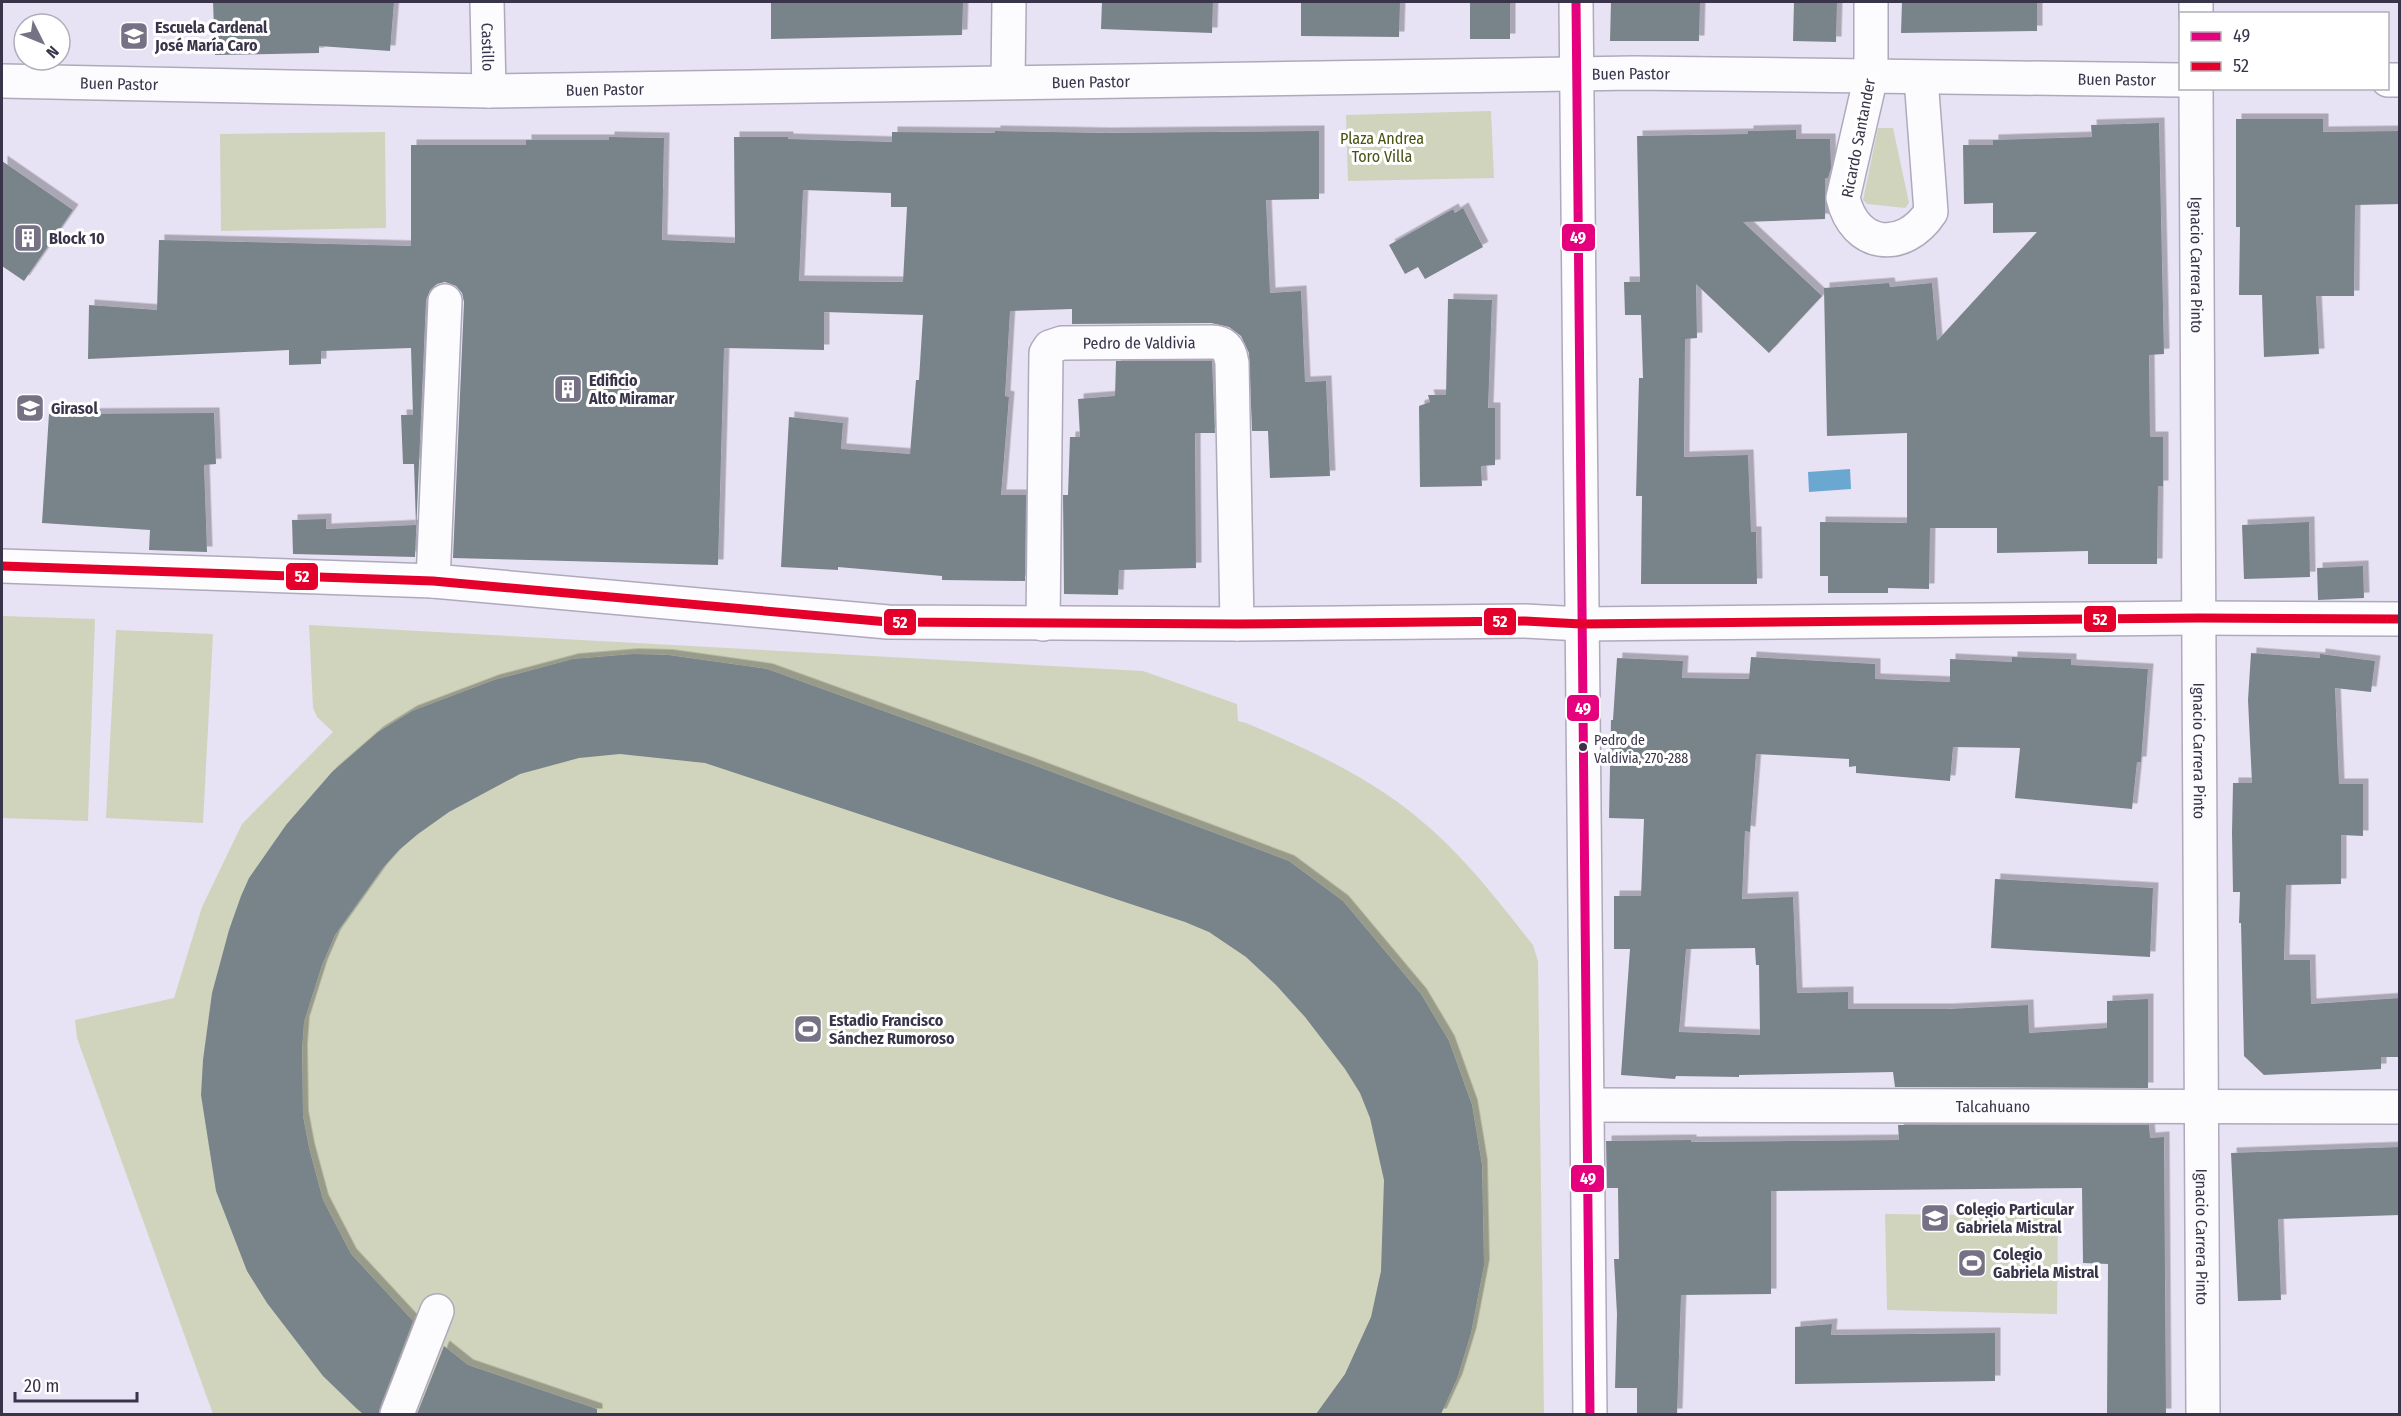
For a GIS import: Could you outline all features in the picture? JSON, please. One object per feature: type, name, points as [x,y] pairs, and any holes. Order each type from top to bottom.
[{"type":"street","name":"Castillo","points":[[487,2],[489,91]]},
{"type":"street","points":[[1008,82],[1009,2]]},
{"type":"street","points":[[1576,2],[1590,1414]]},
{"type":"street","name":"Ricardo Santander","points":[[1871,2],[1871,76],[1843,198],[1846,212],[1854,224],[1878,239],[1894,240],[1910,235],[1923,225],[1931,212],[1921,78]]},
{"type":"street","name":"Buen Pastor","points":[[2,81],[489,91],[1577,74],[2179,80]]},
{"type":"street","name":"Ignacio Carrera Pinto","points":[[2196,90],[2203,1414]]},
{"type":"street","points":[[433,581],[445,301]]},
{"type":"street","name":"Pedro de Valdivia","points":[[1043,624],[1046,353],[1050,347],[1062,343],[1219,342],[1231,353],[1233,363],[1237,624]]},
{"type":"street","points":[[2,566],[433,581],[888,622],[1237,624],[1525,621],[1581,624],[2199,618],[2400,620]]},
{"type":"street","name":"Talcahuano","points":[[1588,1105],[2400,1107]]},
{"type":"street","points":[[397,1414],[437,1311]]},
{"type":"green space","name":"Plaza Andrea Toro Villa","points":[[1491,111],[1494,178],[1348,181],[1346,115]]},
{"type":"green space","points":[[1878,128],[1893,128],[1909,203],[1905,208],[1867,204],[1863,200]]},
{"type":"green space","points":[[385,132],[386,228],[221,231],[220,134]]},
{"type":"green space","points":[[2,616],[95,619],[88,821],[2,818]]},
{"type":"green space","name":"Estadio Francisco Sánchez Rumoroso","points":[[309,625],[1143,671],[1237,704],[1238,721],[1295,744],[1366,781],[1410,812],[1456,853],[1492,893],[1533,945],[1538,961],[1544,1414],[213,1414],[77,1038],[75,1020],[174,998],[202,907],[242,824],[333,732],[317,717],[313,708]]},
{"type":"green space","points":[[116,630],[213,634],[203,823],[106,818]]},
{"type":"green space","name":"Colegio Gabriela Mistral","points":[[1885,1214],[2058,1216],[2057,1314],[1887,1310]]},
{"type":"water","points":[[1850,469],[1851,489],[1809,492],[1808,472]]},
{"type":"building","points":[[213,2],[394,2],[390,51],[319,46],[319,53],[215,55]]},
{"type":"building","points":[[771,2],[963,2],[962,35],[771,39]]},
{"type":"building","points":[[1102,2],[1213,2],[1212,33],[1101,29]]},
{"type":"building","points":[[1301,2],[1400,2],[1399,37],[1301,36]]},
{"type":"building","points":[[1470,2],[1510,2],[1510,39],[1470,39]]},
{"type":"building","points":[[1611,2],[1700,2],[1699,41],[1610,41]]},
{"type":"building","points":[[1794,2],[1837,2],[1836,42],[1793,41]]},
{"type":"building","points":[[1902,2],[2037,2],[2037,31],[1901,33]]},
{"type":"building","points":[[2236,119],[2323,119],[2323,132],[2400,131],[2400,204],[2355,205],[2354,296],[2316,296],[2319,354],[2264,357],[2262,295],[2239,295],[2240,227],[2236,227]]},
{"type":"building","points":[[2159,123],[2164,354],[2149,355],[2150,437],[2163,437],[2163,486],[2158,486],[2157,564],[2088,564],[2088,551],[1997,553],[1997,528],[1930,528],[1929,589],[1888,588],[1888,593],[1828,593],[1828,576],[1820,576],[1820,522],[1907,523],[1907,433],[1827,436],[1824,288],[1889,283],[1890,287],[1932,283],[1937,341],[2037,232],[1993,233],[1993,203],[1964,204],[1963,145],[1993,145],[1993,140],[2092,137],[2091,125]]},
{"type":"building","points":[[1796,130],[1796,139],[1830,139],[1831,168],[1828,178],[1825,178],[1825,219],[1743,222],[1822,296],[1769,353],[1696,284],[1697,338],[1685,339],[1684,457],[1748,455],[1751,532],[1756,532],[1757,584],[1641,584],[1642,496],[1636,496],[1639,378],[1643,378],[1641,315],[1625,315],[1624,282],[1640,282],[1637,136],[1748,134],[1748,131]]},
{"type":"building","points":[[995,131],[1105,133],[1319,131],[1319,199],[1266,200],[1270,293],[1301,291],[1305,382],[1326,381],[1330,476],[1270,478],[1268,431],[1252,431],[1249,353],[1241,336],[1229,327],[1211,323],[1072,324],[1072,309],[1010,311],[1005,396],[1009,397],[1001,495],[1026,495],[1025,581],[942,580],[942,576],[838,567],[838,570],[781,567],[789,417],[843,423],[841,449],[910,454],[916,380],[919,380],[923,315],[824,312],[824,350],[724,348],[718,565],[453,558],[464,302],[462,293],[456,286],[445,282],[437,284],[430,290],[426,300],[415,557],[293,554],[292,520],[326,519],[326,529],[416,525],[414,464],[403,464],[401,415],[413,415],[411,348],[321,351],[321,364],[289,365],[289,350],[88,359],[89,305],[157,310],[159,240],[411,246],[411,145],[526,145],[526,140],[664,138],[662,240],[735,243],[734,137],[892,142],[892,132],[995,133]],"holes":[[[803,190],[891,193],[891,207],[907,207],[903,282],[799,281]]]},
{"type":"building","name":"Block 10","points":[[2,161],[73,210],[24,281],[2,266]]},
{"type":"building","points":[[1463,208],[1483,247],[1425,279],[1418,267],[1405,274],[1389,245],[1453,209],[1455,213]]},
{"type":"building","points":[[1448,299],[1492,300],[1488,408],[1495,408],[1495,465],[1481,466],[1482,486],[1420,487],[1419,406],[1430,402],[1428,395],[1446,395]]},
{"type":"building","points":[[1116,361],[1212,361],[1215,433],[1195,433],[1196,568],[1119,570],[1118,595],[1064,594],[1063,495],[1068,495],[1070,437],[1080,437],[1078,399],[1115,396]]},
{"type":"building","points":[[214,413],[216,464],[204,465],[207,552],[149,550],[150,530],[42,523],[49,414]]},
{"type":"building","points":[[2309,522],[2310,577],[2244,579],[2242,525]]},
{"type":"building","points":[[2363,566],[2364,598],[2318,600],[2317,568]]},
{"type":"building","points":[[2251,653],[2320,658],[2320,654],[2375,661],[2371,692],[2335,688],[2339,784],[2363,784],[2363,836],[2341,835],[2341,884],[2286,885],[2284,960],[2310,960],[2311,1004],[2400,998],[2400,1057],[2381,1057],[2381,1069],[2264,1075],[2244,1056],[2240,892],[2233,892],[2232,833],[2233,783],[2252,783],[2248,700]]},
{"type":"building","points":[[633,654],[668,655],[767,669],[1028,763],[1289,861],[1343,901],[1421,994],[1449,1041],[1472,1105],[1482,1165],[1484,1265],[1471,1333],[1457,1379],[1441,1414],[1316,1414],[1345,1374],[1371,1317],[1381,1271],[1384,1180],[1370,1118],[1360,1093],[1345,1069],[1305,1017],[1246,957],[1209,932],[1185,922],[705,763],[620,754],[579,758],[520,774],[449,812],[399,850],[382,869],[335,935],[322,965],[304,1022],[302,1049],[303,1116],[309,1148],[323,1200],[351,1254],[413,1321],[379,1414],[363,1414],[356,1408],[323,1376],[267,1303],[247,1271],[216,1191],[201,1095],[203,1060],[212,993],[241,896],[249,878],[286,825],[332,772],[378,732],[412,711],[494,680],[573,659]]},
{"type":"building","points":[[1751,657],[1875,664],[1875,679],[1950,682],[1950,659],[2012,662],[2012,657],[2071,659],[2071,665],[2148,669],[2141,762],[2137,762],[2132,809],[2015,798],[2020,748],[1953,747],[1950,781],[1856,773],[1856,766],[1849,767],[1849,759],[1756,754],[1750,832],[1745,831],[1742,899],[1793,897],[1797,993],[1848,992],[1848,1009],[1948,1009],[2028,1005],[2029,1033],[2107,1028],[2107,1001],[2148,999],[2148,1088],[1895,1087],[1893,1072],[1739,1075],[1739,1077],[1676,1076],[1675,1079],[1621,1075],[1630,949],[1614,949],[1614,896],[1641,896],[1644,819],[1609,818],[1611,720],[1613,720],[1617,658],[1683,661],[1682,678],[1749,679]],"holes":[[[1755,948],[1756,965],[1759,965],[1760,1035],[1679,1032],[1686,949]]]},
{"type":"building","points":[[1995,879],[2153,888],[2150,957],[1991,948]]},
{"type":"building","points":[[1898,1125],[2149,1125],[2150,1138],[2164,1137],[2166,1414],[2107,1414],[2108,1264],[2083,1263],[2082,1188],[1771,1191],[1771,1294],[1681,1295],[1677,1414],[1637,1414],[1637,1388],[1615,1388],[1617,1314],[1614,1259],[1619,1259],[1618,1188],[1607,1188],[1606,1141],[1899,1140]]},
{"type":"building","points":[[2400,1147],[2400,1215],[2278,1219],[2281,1300],[2238,1301],[2231,1153]]},
{"type":"building","points":[[1832,1324],[1831,1335],[1995,1333],[1995,1381],[1795,1384],[1795,1327]]},
{"type":"building","points":[[444,1346],[468,1365],[597,1409],[597,1414],[417,1414]]},
{"type":"transit line","name":"49","points":[[1576,2],[1590,1414]]},
{"type":"transit line","name":"52","points":[[2,566],[433,581],[888,622],[1237,624],[1525,621],[1581,624],[2199,618],[2400,619]]},
{"type":"place","name":"Escuela Cardenal José María Caro","points":[[134,36]]},
{"type":"place","name":"Block 10","points":[[28,238]]},
{"type":"place","name":"Edificio Alto Miramar","points":[[568,389]]},
{"type":"place","name":"Girasol","points":[[30,408]]},
{"type":"place","name":"Pedro de Valdivia, 270-288","points":[[1583,747]]},
{"type":"place","name":"Estadio Francisco Sánchez Rumoroso","points":[[808,1029]]},
{"type":"place","name":"Colegio Particular Gabriela Mistral","points":[[1935,1218]]},
{"type":"place","name":"Colegio Gabriela Mistral","points":[[1972,1263]]}]
